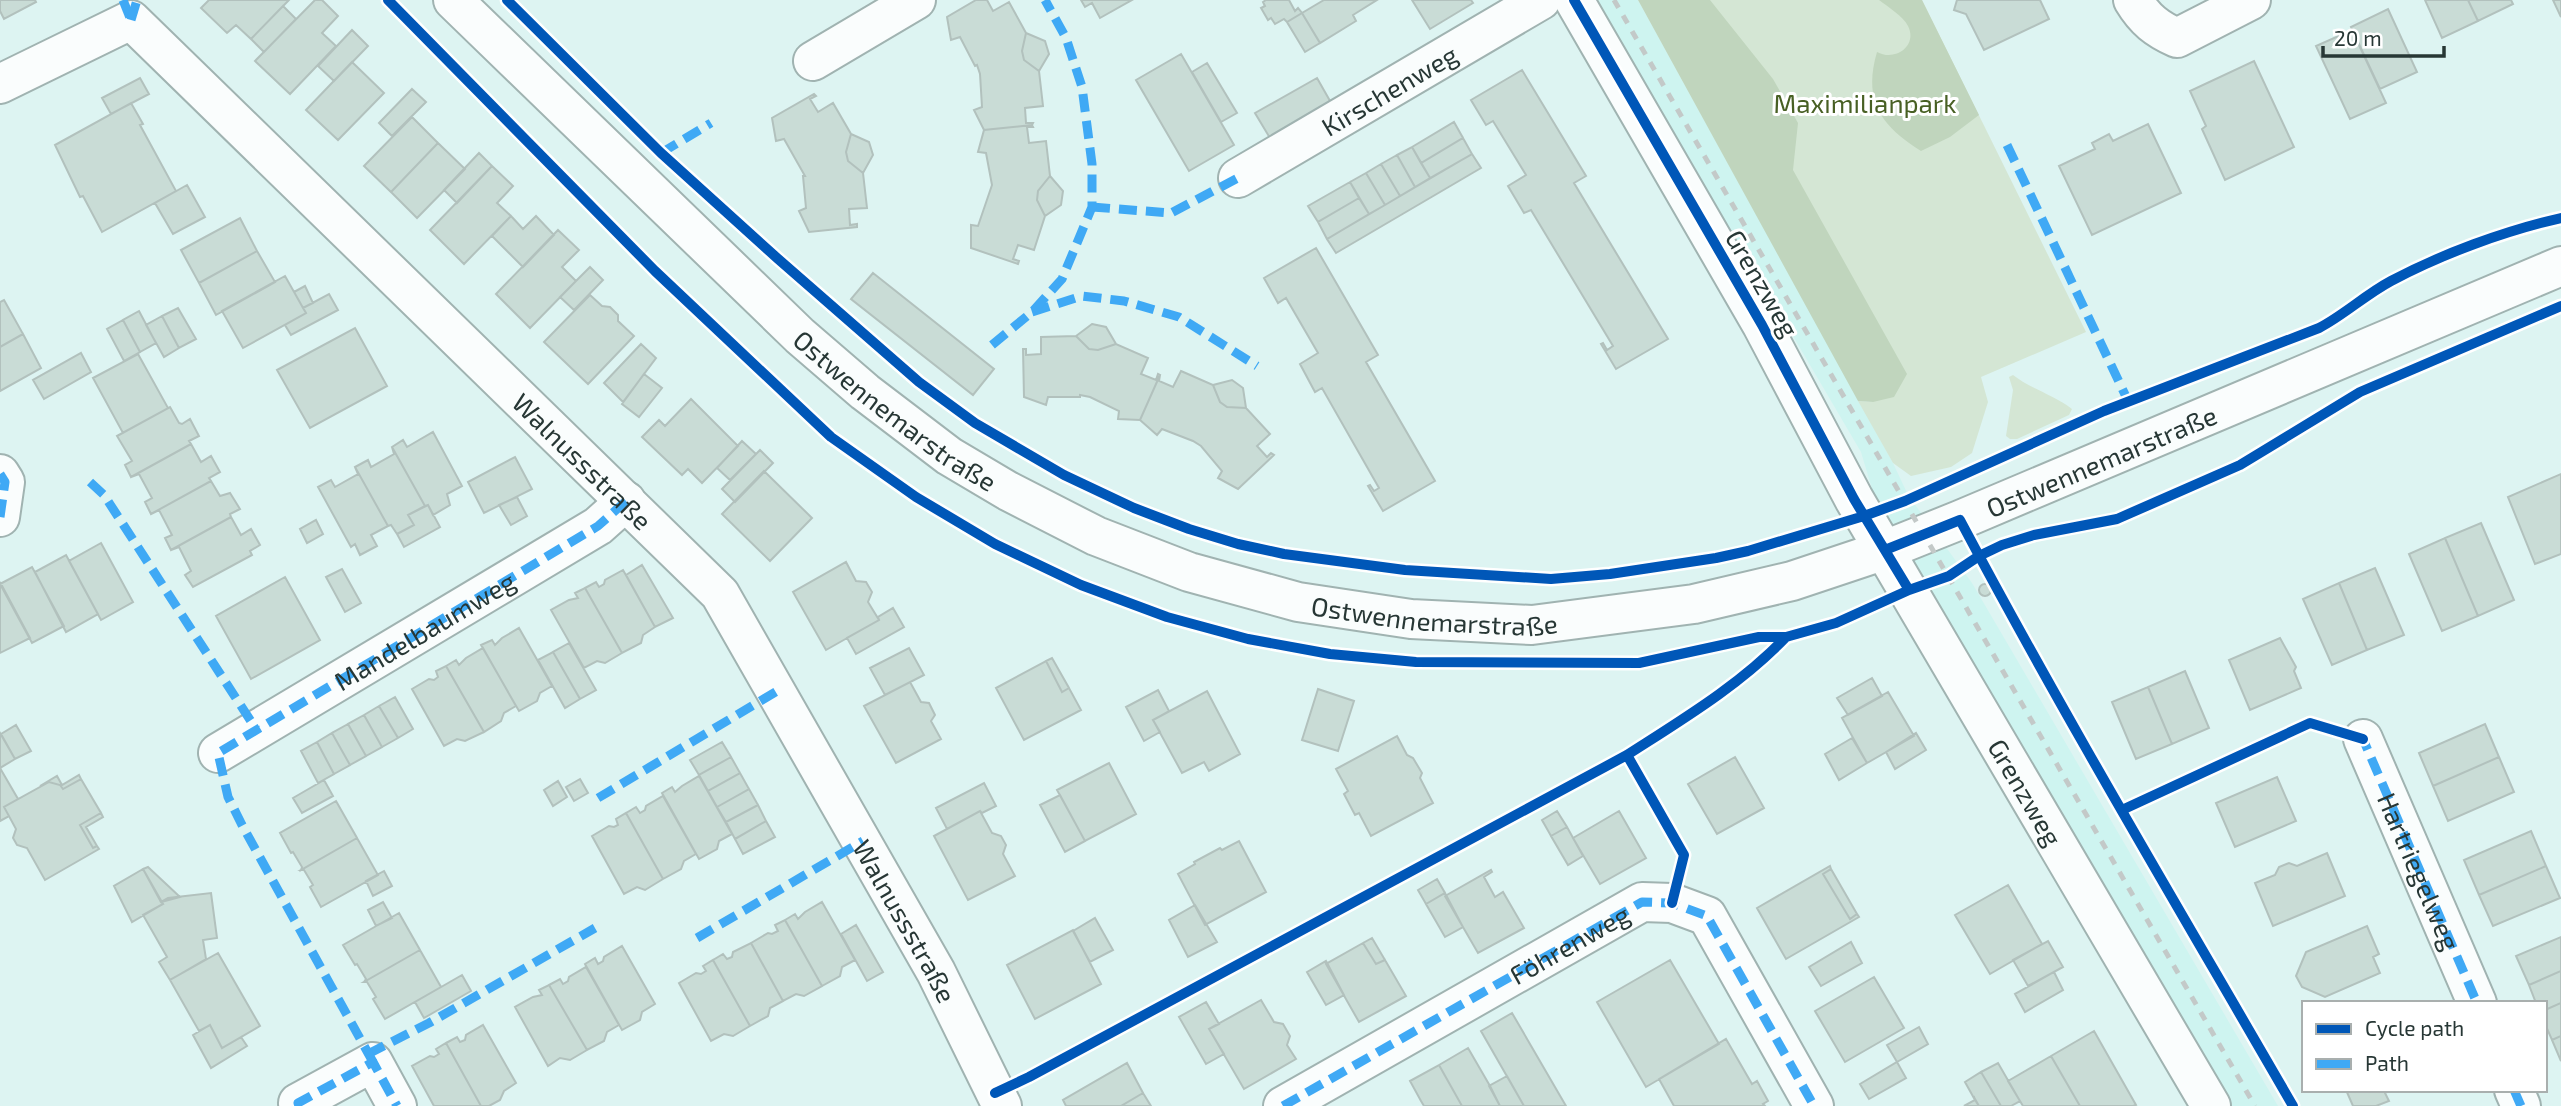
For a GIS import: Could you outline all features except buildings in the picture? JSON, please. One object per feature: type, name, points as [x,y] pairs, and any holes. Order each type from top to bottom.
[{"type":"street","name":"Ostwennemarstraße","points":[[453,0],[800,336],[865,392],[948,456],[1008,491],[1096,536],[1189,572],[1298,601],[1411,620],[1532,625],[1694,604],[1792,581],[1885,550],[2561,266]]},
{"type":"street","points":[[813,61],[916,0]]},
{"type":"street","name":"Kirschenweg","points":[[1238,178],[1541,0]]},
{"type":"street","name":"Grenzweg","points":[[1574,0],[1762,325],[1854,499],[2211,1106]]},
{"type":"street","points":[[2133,0],[2142,15],[2158,29],[2177,38],[2251,0]]},
{"type":"street","name":"Walnussstraße","points":[[0,84],[127,10],[720,594],[936,971],[1002,1106]]},
{"type":"street","points":[[0,474],[5,482],[0,517]]},
{"type":"street","name":"Mandelbaumweg","points":[[218,753],[598,526],[626,500]]},
{"type":"street","name":"Hartriegelweg","points":[[2363,739],[2476,1001]]},
{"type":"street","name":"Föhrenweg","points":[[1283,1106],[1642,902],[1672,902],[1707,916],[1814,1106]]},
{"type":"street","points":[[299,1106],[298,1103],[373,1062],[397,1106]]},
{"type":"shaded area","points":[[1596,0],[1638,0],[1893,463],[1908,495],[1972,583],[2278,1106],[2229,1106],[1878,509],[1861,452]]},
{"type":"green space","points":[[1638,0],[1710,0],[1773,79],[1798,123],[1793,170],[1907,374],[1894,397],[1873,402],[1858,401]]},
{"type":"green space","name":"Maximilianpark","points":[[1697,0],[1922,0],[2086,332],[1981,377],[1988,402],[1972,453],[1951,467],[1911,476],[1893,463],[1858,401],[1873,402]]},
{"type":"green space","points":[[1879,0],[1922,0],[1979,115],[1950,137],[1921,151],[1885,121],[1874,98],[1872,84],[1877,52],[1884,55],[1897,53],[1907,46],[1910,40],[1908,26],[1903,19]]},
{"type":"green space","points":[[2013,375],[2072,409],[2069,415],[2017,439],[2010,439],[2006,436],[2013,390],[2009,377]]},
{"type":"railway","points":[[1614,0],[2255,1106]]},
{"type":"marked path","points":[[123,0],[131,20]]},
{"type":"marked path","points":[[131,20],[137,0]]},
{"type":"marked path","points":[[992,345],[1032,312],[1062,279],[1092,207],[1092,164],[1082,87],[1066,38],[1045,0]]},
{"type":"marked path","points":[[661,153],[711,123]]},
{"type":"marked path","points":[[2007,145],[2129,403]]},
{"type":"marked path","points":[[1092,207],[1171,213],[1238,178]]},
{"type":"marked path","points":[[1032,312],[1082,296],[1124,301],[1179,317],[1257,366]]},
{"type":"marked path","points":[[0,474],[5,482],[0,517]]},
{"type":"marked path","points":[[90,482],[104,495],[256,729]]},
{"type":"marked path","points":[[373,1062],[242,825],[228,797],[218,753],[598,526],[626,501]]},
{"type":"marked path","points":[[598,798],[777,691]]},
{"type":"marked path","points":[[2357,737],[2363,739],[2476,1001]]},
{"type":"marked path","points":[[697,938],[863,841]]},
{"type":"marked path","points":[[1283,1106],[1642,902],[1672,903],[1707,916],[1814,1106]]},
{"type":"marked path","points":[[368,1054],[429,1023],[595,928]]},
{"type":"marked path","points":[[299,1106],[298,1103],[373,1062],[397,1106]]},
{"type":"marked path","points":[[2515,1092],[2521,1106]]},
{"type":"cycle path","points":[[388,0],[655,271],[831,437],[916,497],[995,544],[1081,585],[1167,617],[1248,639],[1330,654],[1416,662],[1639,663],[1759,637],[1786,637],[1836,623],[1909,590],[1949,576],[1979,556],[2002,545],[2034,535],[2117,519],[2240,465],[2360,392],[2561,306]]},
{"type":"cycle path","points":[[507,0],[661,153],[777,258],[919,382],[975,423],[1064,475],[1134,508],[1189,529],[1284,554],[1405,570],[1551,579],[1610,574],[1748,551],[1864,516],[1905,501],[2104,411],[2319,328],[2381,287],[2452,253],[2561,218]]},
{"type":"cycle path","points":[[1574,0],[1762,325],[1854,499],[1909,590]]},
{"type":"cycle path","points":[[1885,550],[1960,520],[2082,741],[2293,1106]]},
{"type":"cycle path","points":[[995,1093],[1627,755],[1730,686],[1786,637]]},
{"type":"cycle path","points":[[2122,810],[2310,723],[2363,739]]},
{"type":"cycle path","points":[[1627,755],[1684,855],[1672,903]]}]
